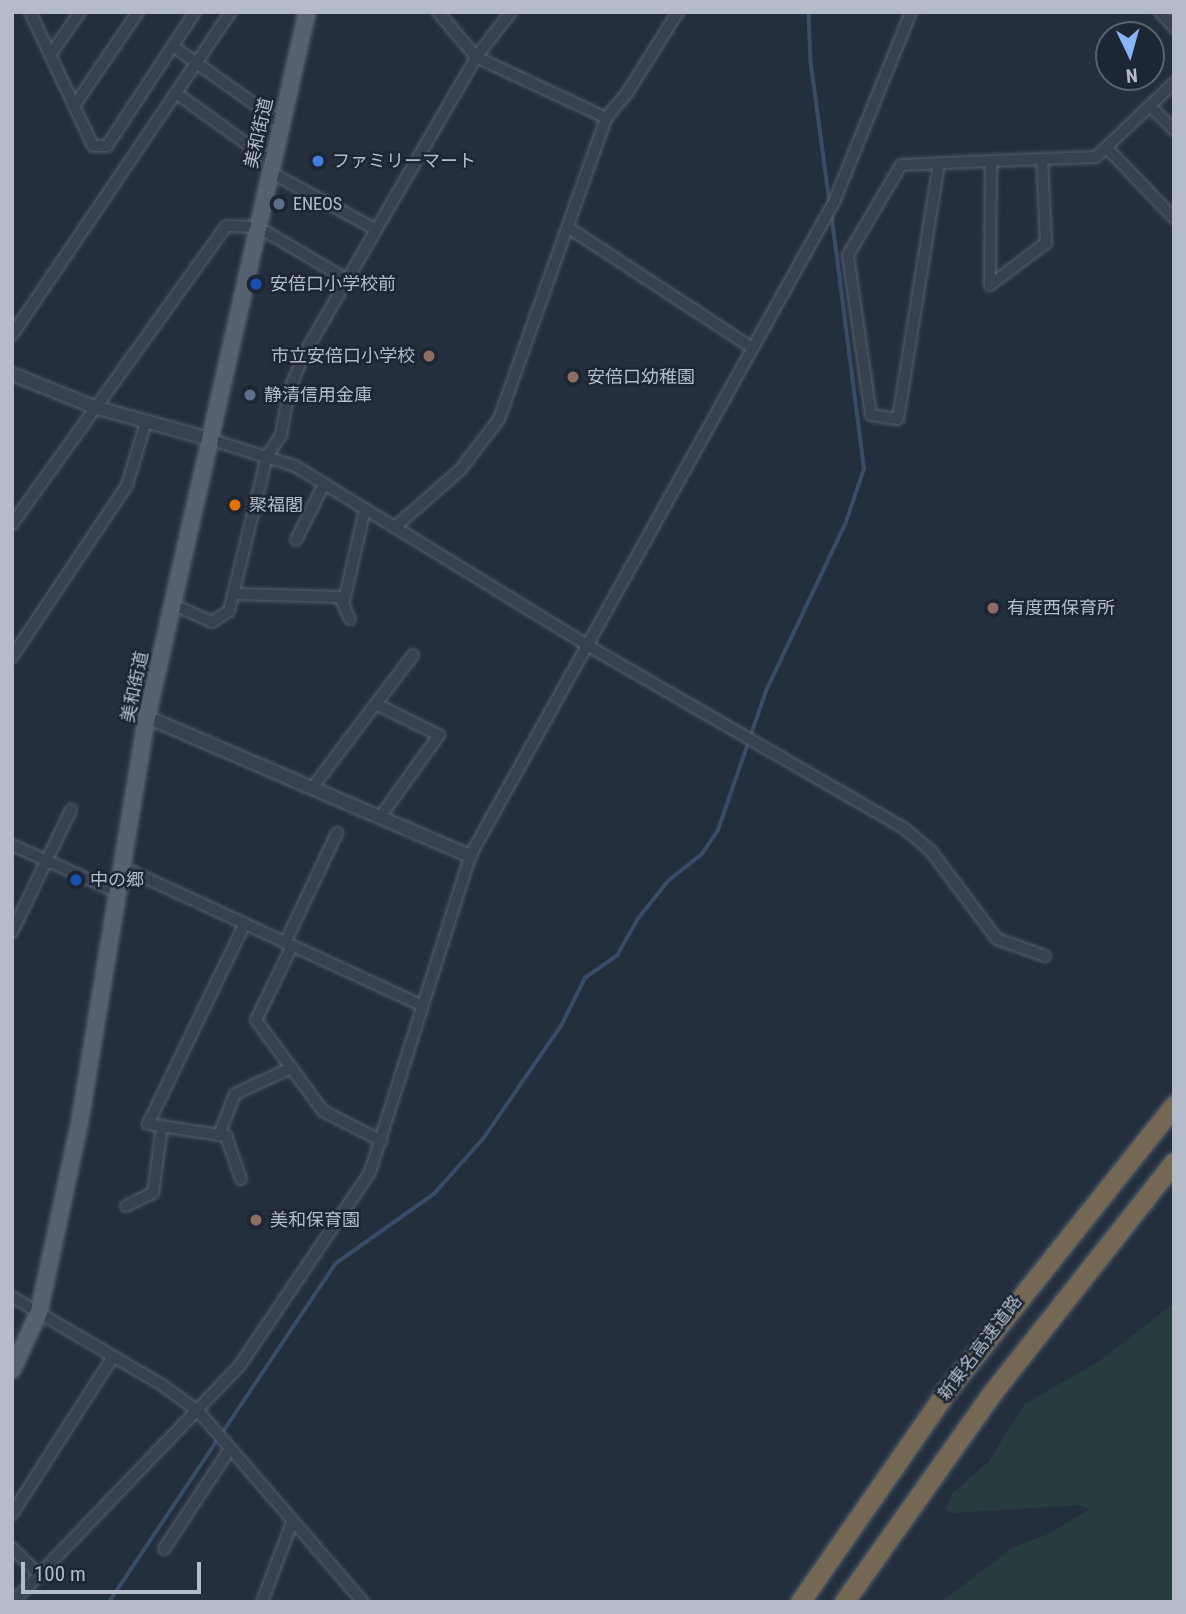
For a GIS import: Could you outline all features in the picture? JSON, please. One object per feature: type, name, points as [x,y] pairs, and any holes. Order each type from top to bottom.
[{"type":"highway","name":"新東名高速道路","points":[[800,1602],[946,1392],[1174,1105]]},
{"type":"highway","name":"新東名高速道路","points":[[844,1602],[989,1398],[1174,1162]]},
{"type":"main road","name":"美和街道","points":[[12,1370],[39,1312],[80,1120],[147,717],[307,12]]},
{"type":"street","points":[[30,12],[93,146],[107,146],[195,12]]},
{"type":"street","points":[[50,55],[79,12]]},
{"type":"street","points":[[74,106],[138,12]]},
{"type":"street","points":[[12,335],[232,12]]},
{"type":"street","points":[[438,12],[476,57],[606,118]]},
{"type":"street","points":[[172,604],[216,622],[229,611],[267,456],[281,435],[289,391],[303,356],[374,229],[476,57],[511,12]]},
{"type":"street","points":[[395,527],[460,470],[499,419],[606,118],[627,93],[678,12]]},
{"type":"street","points":[[13,1602],[144,1460],[199,1412],[295,1289],[370,1172],[382,1141],[420,1005],[470,856],[585,645],[834,202],[910,15],[896,12]]},
{"type":"street","points":[[1164,14],[1174,27]]},
{"type":"street","points":[[174,47],[281,123]]},
{"type":"street","points":[[939,163],[898,419],[871,415],[848,255],[901,165],[991,160],[1096,157],[1174,83]]},
{"type":"street","points":[[176,93],[271,167],[374,229]]},
{"type":"street","points":[[1150,106],[1174,130]]},
{"type":"street","points":[[1107,148],[1174,218]]},
{"type":"street","points":[[991,160],[990,285],[1046,243],[1042,159]]},
{"type":"street","points":[[12,524],[218,233],[233,224],[258,227],[346,279]]},
{"type":"street","points":[[569,228],[751,347]]},
{"type":"street","points":[[12,374],[94,407],[267,456],[324,484],[585,645],[905,828],[930,850],[997,939],[1045,956]]},
{"type":"street","points":[[12,657],[127,485],[146,422]]},
{"type":"street","points":[[296,540],[324,484]]},
{"type":"street","points":[[350,619],[344,601],[365,509]]},
{"type":"street","points":[[235,594],[344,601]]},
{"type":"street","points":[[312,788],[413,655]]},
{"type":"street","points":[[376,704],[439,735],[380,817]]},
{"type":"street","points":[[147,717],[470,856]]},
{"type":"street","points":[[12,932],[71,810]]},
{"type":"street","points":[[337,833],[256,1020],[323,1111],[382,1141]]},
{"type":"street","points":[[12,845],[117,892]]},
{"type":"street","points":[[122,867],[420,1005]]},
{"type":"street","points":[[241,1179],[226,1136],[148,1124],[245,923]]},
{"type":"street","points":[[219,1135],[235,1094],[291,1068]]},
{"type":"street","points":[[126,1206],[153,1193],[162,1126]]},
{"type":"street","points":[[12,1297],[162,1385],[199,1412],[363,1602]]},
{"type":"street","points":[[12,1514],[112,1358]]},
{"type":"street","points":[[164,1549],[230,1449]]},
{"type":"street","points":[[262,1602],[292,1522]]},
{"type":"street","points":[[12,1548],[37,1573]]},
{"type":"green space","points":[[1174,1303],[1174,1602],[941,1602],[1014,1547],[1051,1533],[1089,1509],[1080,1505],[952,1513],[945,1509],[953,1493],[989,1461],[1025,1404],[1101,1360]]},
{"type":"waterway","points":[[809,12],[811,62],[830,202]]},
{"type":"waterway","points":[[109,1602],[335,1264],[434,1194],[483,1139],[561,1026],[585,978],[617,956],[637,920],[668,881],[702,854],[718,830],[766,691],[845,525],[864,469],[831,213]]},
{"type":"place","name":"ファミリーマート","points":[[318,161]]},
{"type":"place","name":"ENEOS","points":[[279,204]]},
{"type":"place","name":"安倍口小学校前","points":[[256,284]]},
{"type":"place","name":"市立安倍口小学校","points":[[429,356]]},
{"type":"place","name":"安倍口幼稚園","points":[[573,377]]},
{"type":"place","name":"静清信用金庫","points":[[250,395]]},
{"type":"place","name":"聚福閣","points":[[235,505]]},
{"type":"place","name":"有度西保育所","points":[[993,608]]},
{"type":"place","name":"中の郷","points":[[76,880]]},
{"type":"place","name":"美和保育園","points":[[256,1220]]}]
